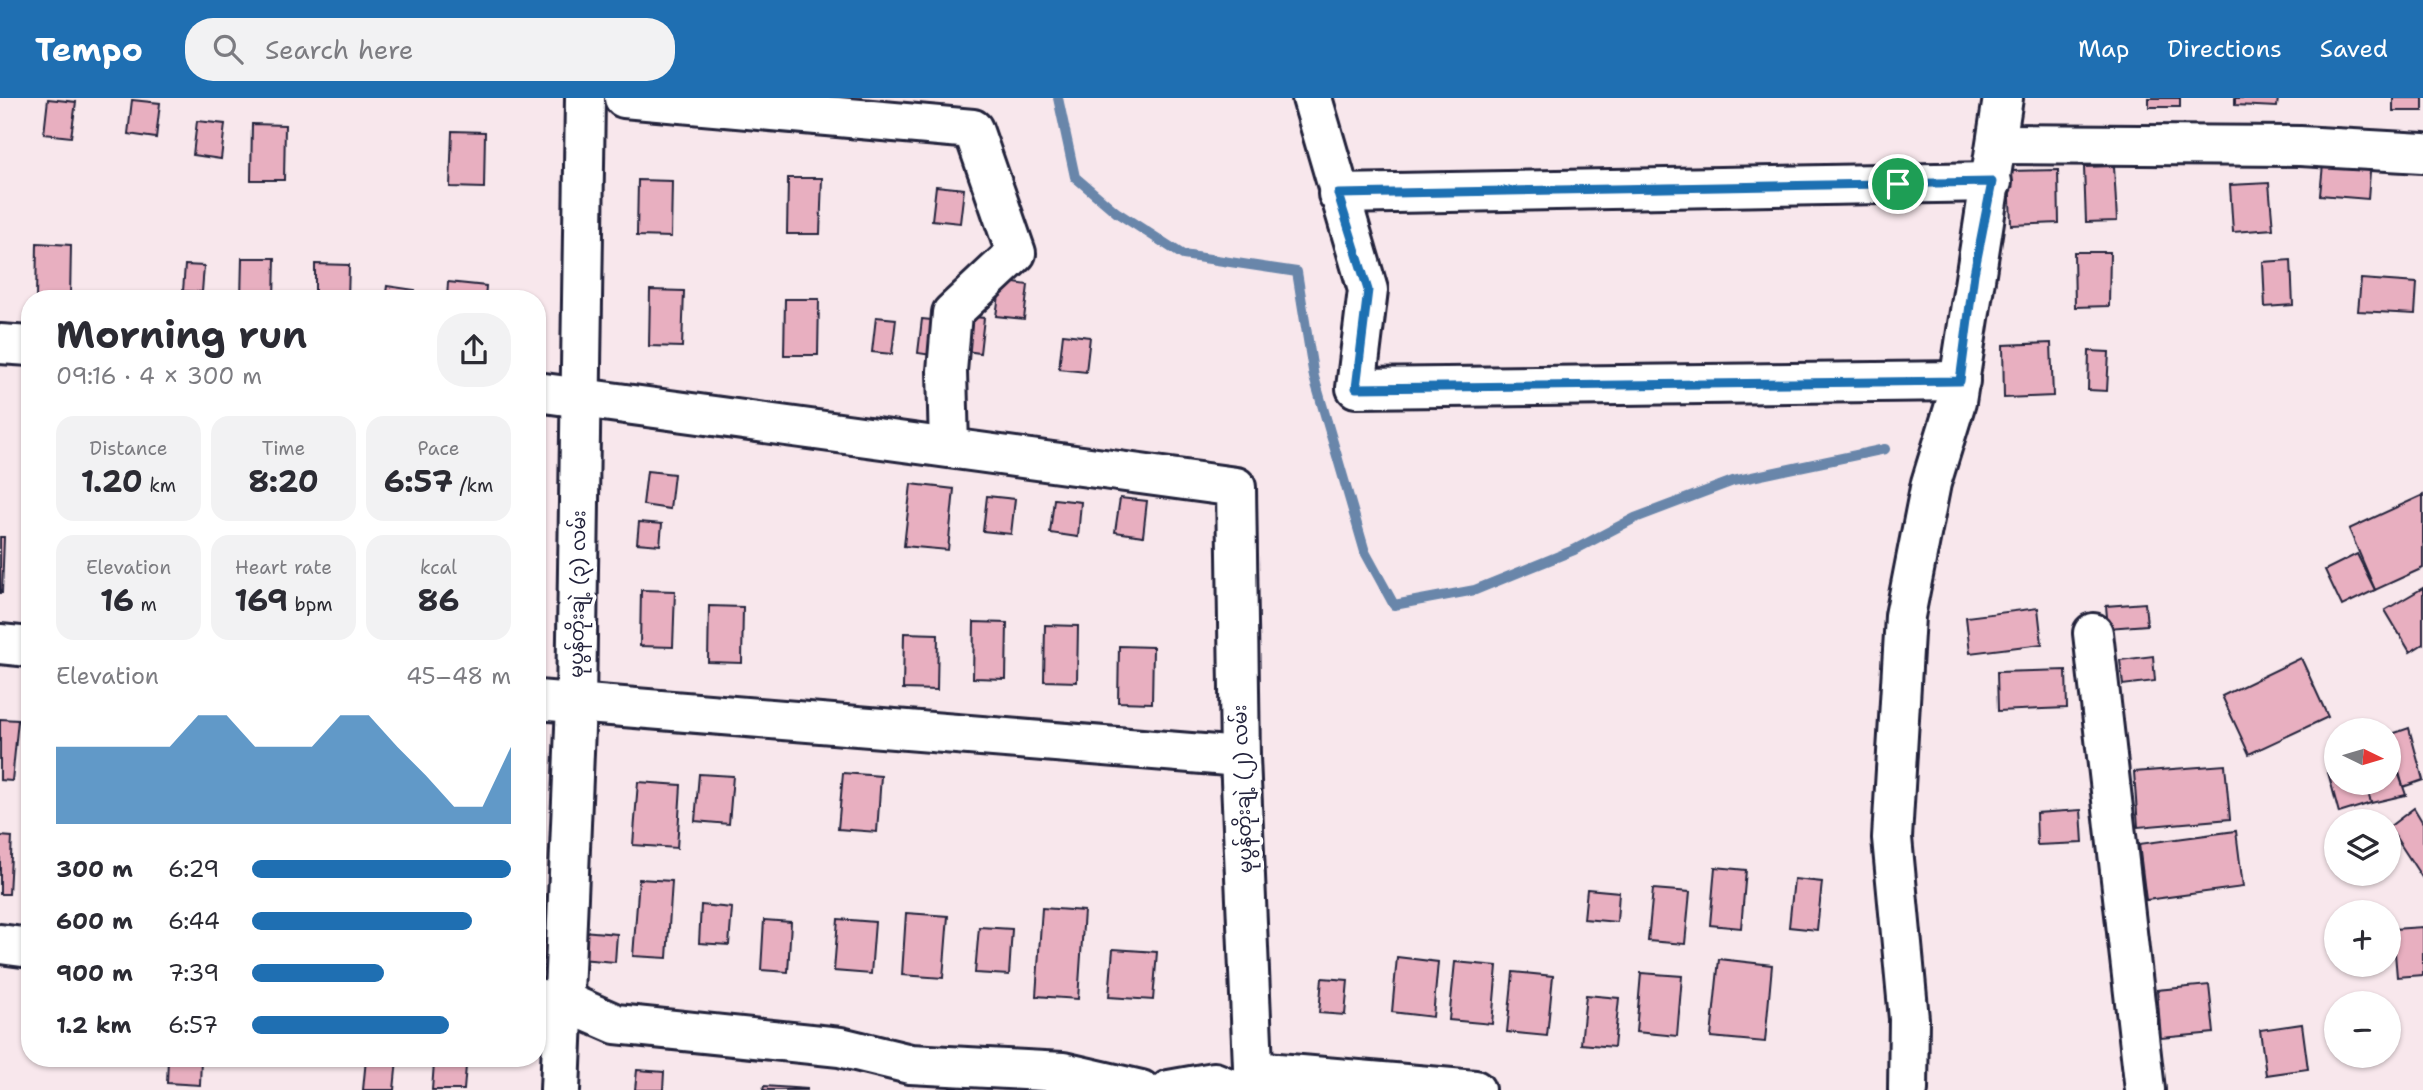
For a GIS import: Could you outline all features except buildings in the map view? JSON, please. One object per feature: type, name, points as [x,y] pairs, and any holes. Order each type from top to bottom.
[{"type":"street","points":[[546,393],[949,447],[947,371],[952,313],[1016,253],[973,129],[881,109],[624,98]]},
{"type":"street","points":[[1312,98],[1368,290],[1356,388],[1960,381]]},
{"type":"street","points":[[1908,1090],[1909,1019],[1892,838],[1906,615],[1931,483],[1960,381],[1974,274],[1992,182],[2003,98]]},
{"type":"street","name":"မုပွန်တိုးချဲ့ (၃) လမ်း","points":[[560,1090],[550,1000],[576,704],[580,396],[592,105]]},
{"type":"street","points":[[1997,144],[2286,146],[2423,153]]},
{"type":"street","points":[[1338,194],[1992,182]]},
{"type":"street","points":[[0,344],[21,345]]},
{"type":"street","name":"မုပွန်တိုးချဲ့ (၂) လမ်း","points":[[949,447],[1236,487],[1247,1084]]},
{"type":"street","points":[[2093,633],[2145,1090]]},
{"type":"street","points":[[0,644],[21,646]]},
{"type":"street","points":[[546,701],[1240,757]]},
{"type":"street","points":[[0,944],[21,947]]},
{"type":"street","points":[[550,1000],[616,1024],[840,1047],[910,1064],[1062,1072],[1141,1090]]},
{"type":"street","points":[[1169,1090],[1214,1082],[1475,1090]]},
{"type":"waterway","points":[[1058,98],[1075,177],[1116,212],[1183,255],[1297,272],[1314,377],[1365,552],[1394,605],[1475,590],[1574,550],[1635,518],[1733,481],[1885,449]]},
{"type":"route","points":[[1992,182],[1974,274],[1960,381],[1356,388],[1368,290],[1338,194],[1898,184],[1992,182]]}]
